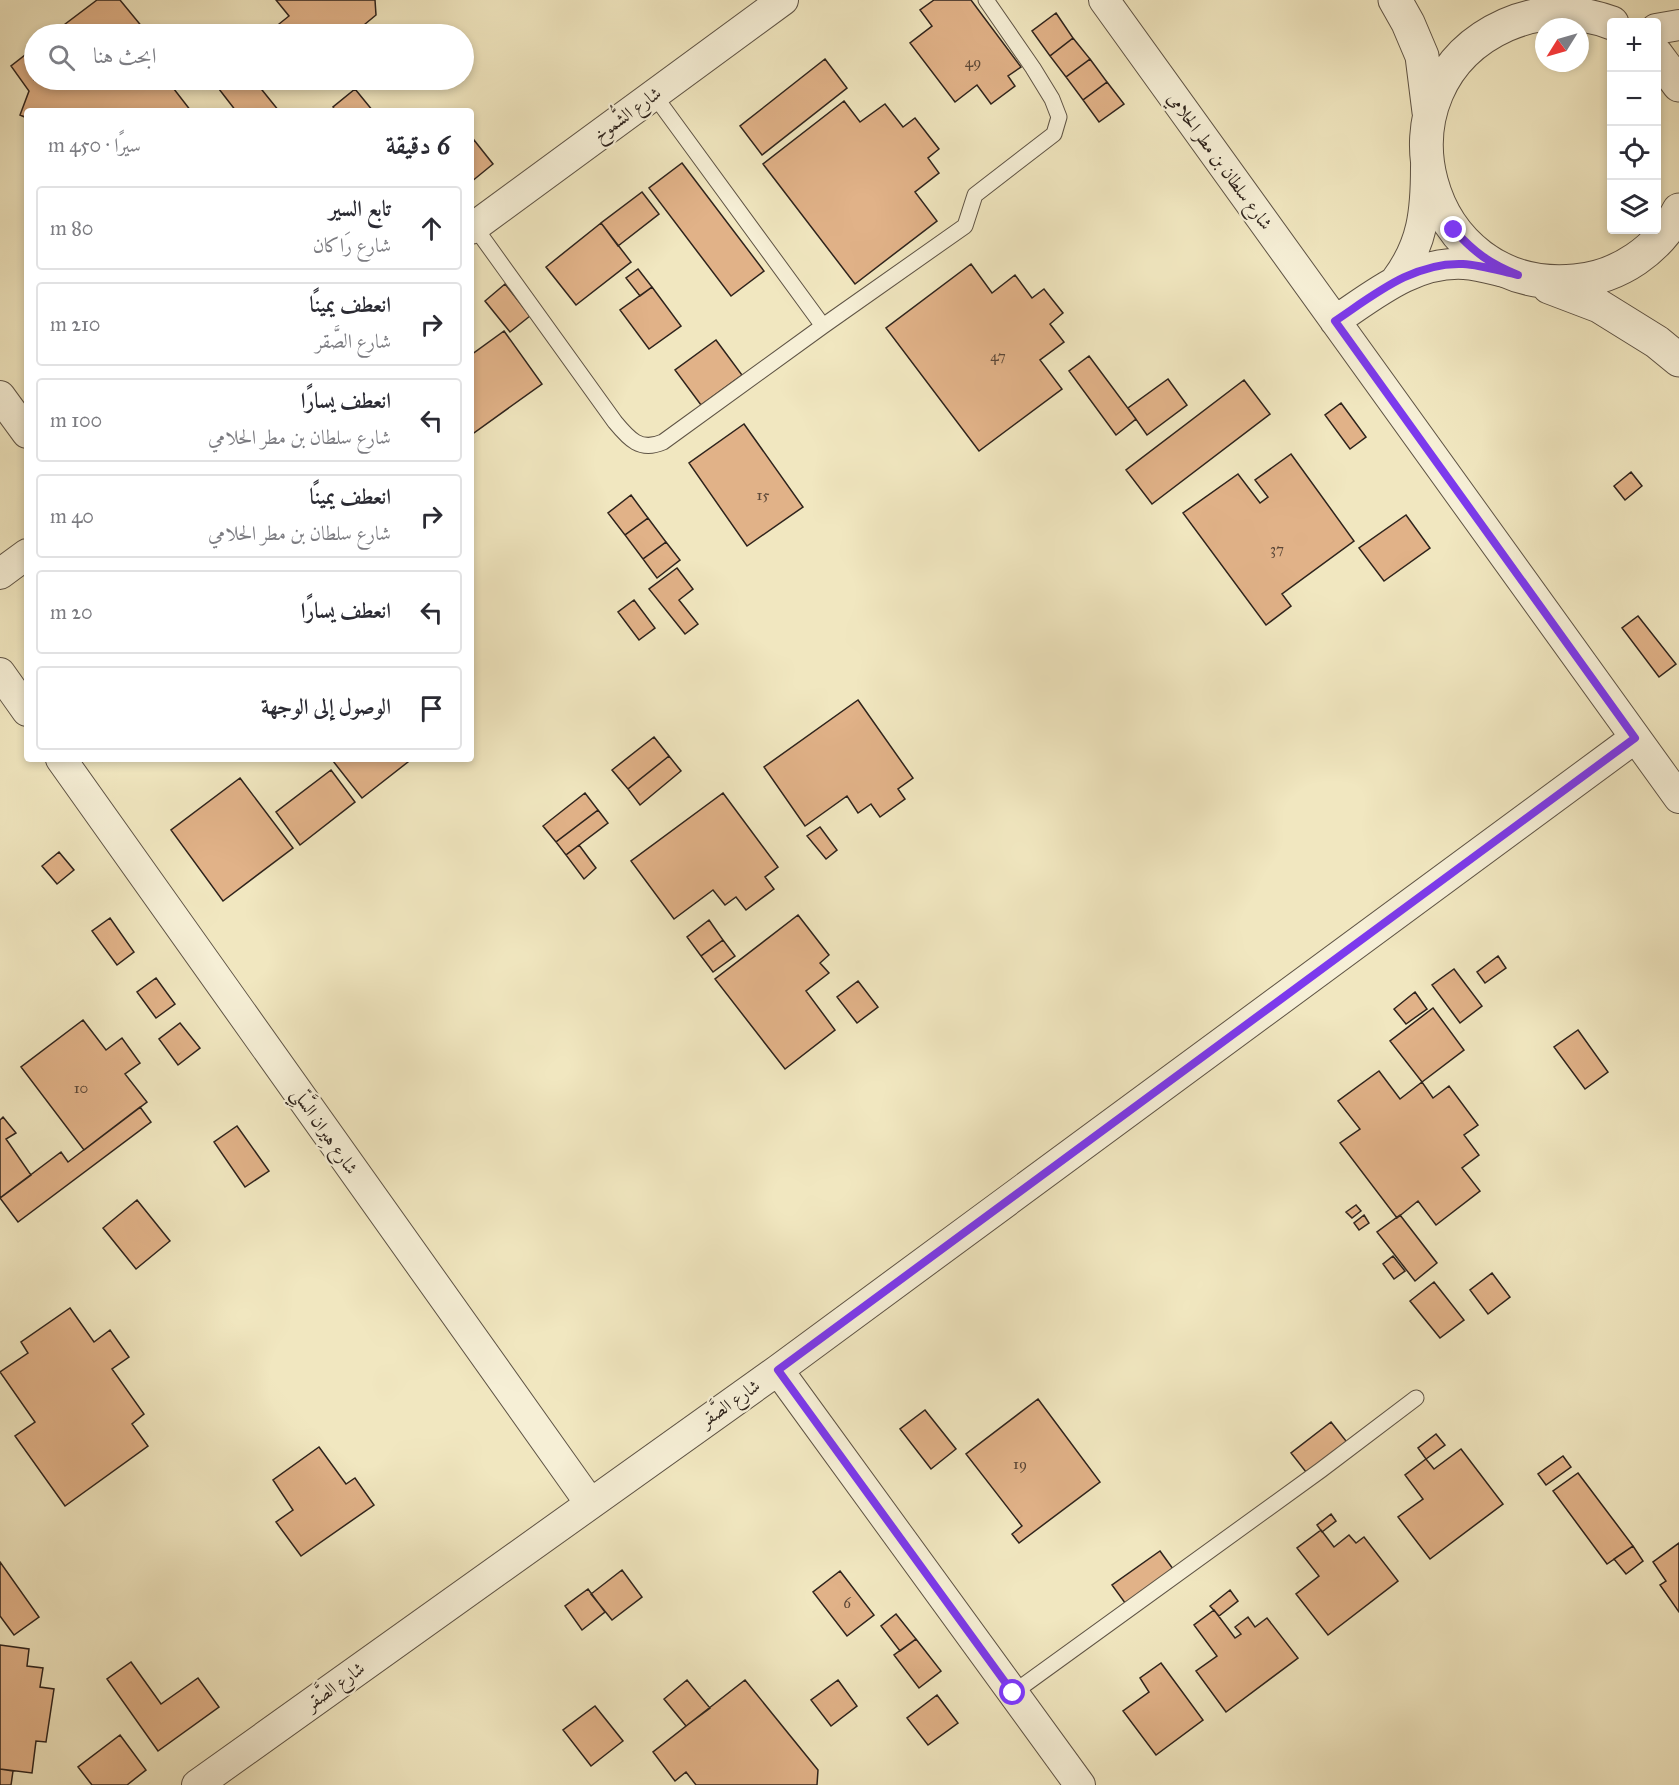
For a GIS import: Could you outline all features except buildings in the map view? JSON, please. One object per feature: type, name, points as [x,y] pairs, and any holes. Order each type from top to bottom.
[{"type":"street","name":"شارع الشُّموخ","points":[[474,227],[783,0]]},
{"type":"street","name":"شارع سلطان بن مطر الحلامي","points":[[1104,0],[1679,798]]},
{"type":"street","points":[[1395,0],[1422,56],[1430,114]]},
{"type":"street","points":[[1549,0],[1599,19]]},
{"type":"street","points":[[1396,280],[1407,265],[1419,237],[1426,199],[1426,136],[1430,114],[1442,82],[1462,54],[1489,33],[1520,19],[1553,12],[1599,19]]},
{"type":"street","points":[[1661,28],[1679,25]]},
{"type":"street","points":[[1661,61],[1679,84]]},
{"type":"street","points":[[1426,157],[1431,184],[1440,208],[1454,230],[1472,249],[1494,265],[1599,306],[1657,342],[1679,360]]},
{"type":"street","points":[[1335,321],[1396,280],[1441,265],[1464,264],[1558,283],[1586,280],[1612,272],[1636,260],[1657,242],[1679,210]]},
{"type":"street","points":[[0,396],[24,429]]},
{"type":"street","points":[[0,574],[24,556]]},
{"type":"street","points":[[0,673],[24,707]]},
{"type":"street","name":"شارع الصَّقر","points":[[197,1785],[778,1370],[1635,738]]},
{"type":"street","name":"شارع هِيران السَّلِّي","points":[[63,762],[590,1503]]},
{"type":"street","points":[[778,1370],[1080,1785]]},
{"type":"lane","points":[[474,229],[615,422],[627,436],[641,445],[655,446],[965,226],[975,195],[1054,134],[1059,117],[1052,99],[1034,68],[986,0]]},
{"type":"lane","points":[[654,94],[823,326]]},
{"type":"lane","points":[[1013,1693],[1312,1477],[1416,1398]]},
{"type":"route","points":[[1013,1693],[778,1370],[1635,738],[1335,321],[1396,280],[1441,265],[1464,264],[1518,275],[1494,265],[1472,249],[1454,230]]}]
